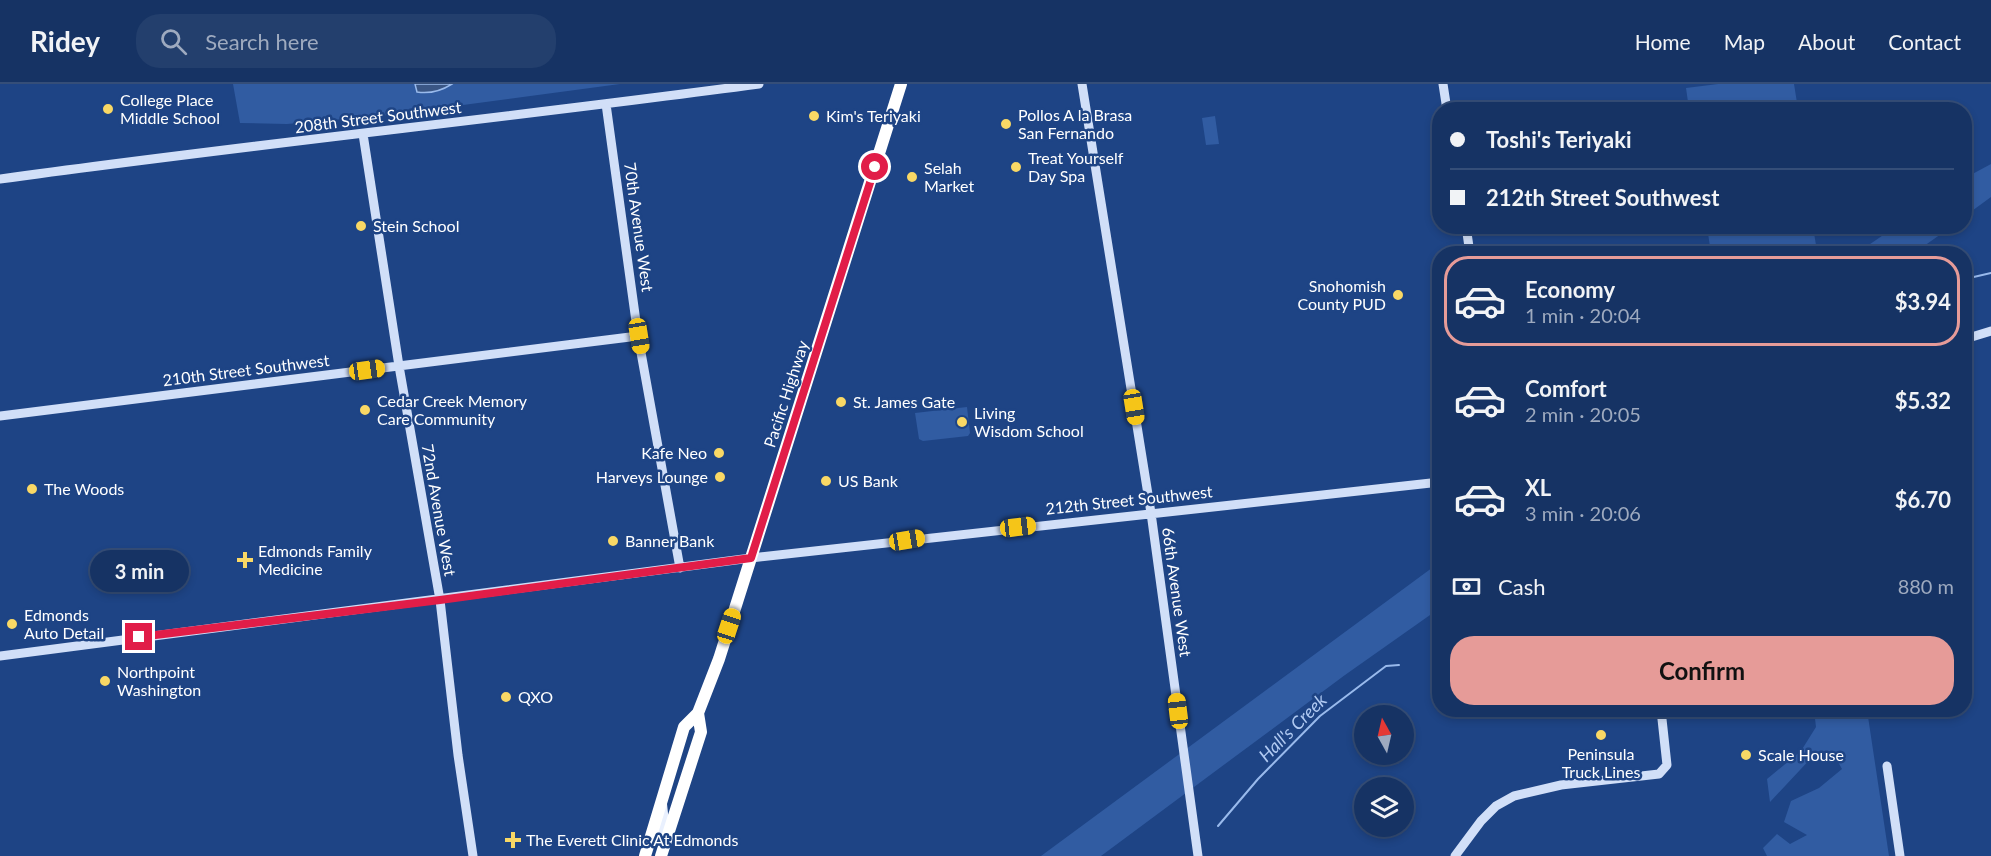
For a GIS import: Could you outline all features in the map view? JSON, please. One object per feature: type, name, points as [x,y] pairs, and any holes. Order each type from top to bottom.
[{"type":"highway","name":"Pacific Highway","points":[[645,856],[684,727],[698,713],[719,658],[901,84]]},
{"type":"highway","name":"Pacific Highway","points":[[661,856],[701,732],[698,713]]},
{"type":"main road","points":[[662,801],[664,823],[661,832],[667,838]]},
{"type":"street","name":"208th Street Southwest","points":[[0,179],[222,149],[363,134],[759,84]]},
{"type":"street","name":"66th Avenue West","points":[[1082,84],[1151,513],[1198,856]]},
{"type":"street","points":[[1443,84],[1446,102]]},
{"type":"street","name":"70th Avenue West","points":[[606,104],[639,336],[680,568]]},
{"type":"street","name":"72nd Avenue West","points":[[363,134],[399,366],[440,600],[458,755],[473,856]]},
{"type":"street","points":[[1972,337],[1991,331]]},
{"type":"street","name":"210th Street Southwest","points":[[0,416],[639,336]]},
{"type":"street","name":"212th Street Southwest","points":[[0,656],[751,558],[1432,483]]},
{"type":"street","points":[[1455,856],[1481,821],[1496,806],[1514,796],[1561,785],[1654,776],[1663,771],[1667,765],[1662,717]]},
{"type":"street","points":[[1887,766],[1900,856]]},
{"type":"shaded area","points":[[233,84],[620,84],[388,115],[287,124],[240,123]]},
{"type":"shaded area","points":[[415,84],[452,84],[426,93],[417,92]]},
{"type":"shaded area","points":[[1718,84],[1794,84],[1797,102],[1688,102],[1686,88]]},
{"type":"shaded area","points":[[1215,116],[1219,144],[1206,145],[1202,118]]},
{"type":"shaded area","points":[[1991,164],[1991,197],[1972,211],[1972,174]]},
{"type":"shaded area","points":[[1708,234],[1814,234],[1818,246],[1710,246]]},
{"type":"shaded area","points":[[1885,234],[1941,234],[1924,246],[1867,246]]},
{"type":"shaded area","points":[[967,407],[970,433],[968,436],[923,441],[919,439],[915,413]]},
{"type":"shaded area","points":[[1432,568],[1432,614],[1345,675],[1101,856],[1041,856]]},
{"type":"shaded area","points":[[1815,717],[1868,717],[1889,856],[1767,856],[1763,848],[1777,834],[1790,844],[1807,835],[1784,822],[1791,801],[1819,788],[1842,769],[1833,753],[1814,755],[1770,802],[1767,779],[1801,751],[1816,727]]},
{"type":"waterway","name":"Hall's Creek","points":[[1972,277],[1991,273]]},
{"type":"waterway","name":"Hall's Creek","points":[[1218,826],[1258,779],[1320,716],[1386,666],[1399,665]]},
{"type":"place","name":"College Place Middle School","points":[[108,109]]},
{"type":"place","name":"Kim's Teriyaki","points":[[814,116]]},
{"type":"place","name":"Pollos A la Brasa San Fernando","points":[[1006,124]]},
{"type":"place","name":"Treat Yourself Day Spa","points":[[1016,167]]},
{"type":"place","name":"Selah Market","points":[[912,177]]},
{"type":"place","name":"Stein School","points":[[361,226]]},
{"type":"place","name":"Snohomish County PUD","points":[[1398,295]]},
{"type":"place","name":"St. James Gate","points":[[841,402]]},
{"type":"place","name":"Cedar Creek Memory Care Community","points":[[365,410]]},
{"type":"place","name":"Living Wisdom School","points":[[962,422]]},
{"type":"place","name":"Kafe Neo","points":[[719,453]]},
{"type":"place","name":"Harveys Lounge","points":[[720,477]]},
{"type":"place","name":"US Bank","points":[[826,481]]},
{"type":"place","name":"The Woods","points":[[32,489]]},
{"type":"place","name":"Banner Bank","points":[[613,541]]},
{"type":"place","name":"Edmonds Family Medicine","points":[[245,560]]},
{"type":"place","name":"Edmonds Auto Detail","points":[[12,624]]},
{"type":"place","name":"Northpoint Washington","points":[[105,681]]},
{"type":"place","name":"QXO","points":[[506,697]]},
{"type":"place","name":"Peninsula Truck Lines","points":[[1601,735]]},
{"type":"place","name":"Scale House","points":[[1746,755]]},
{"type":"place","name":"The Everett Clinic At Edmonds","points":[[513,840]]},
{"type":"route","points":[[139,637],[440,600],[751,558],[875,167]]}]
